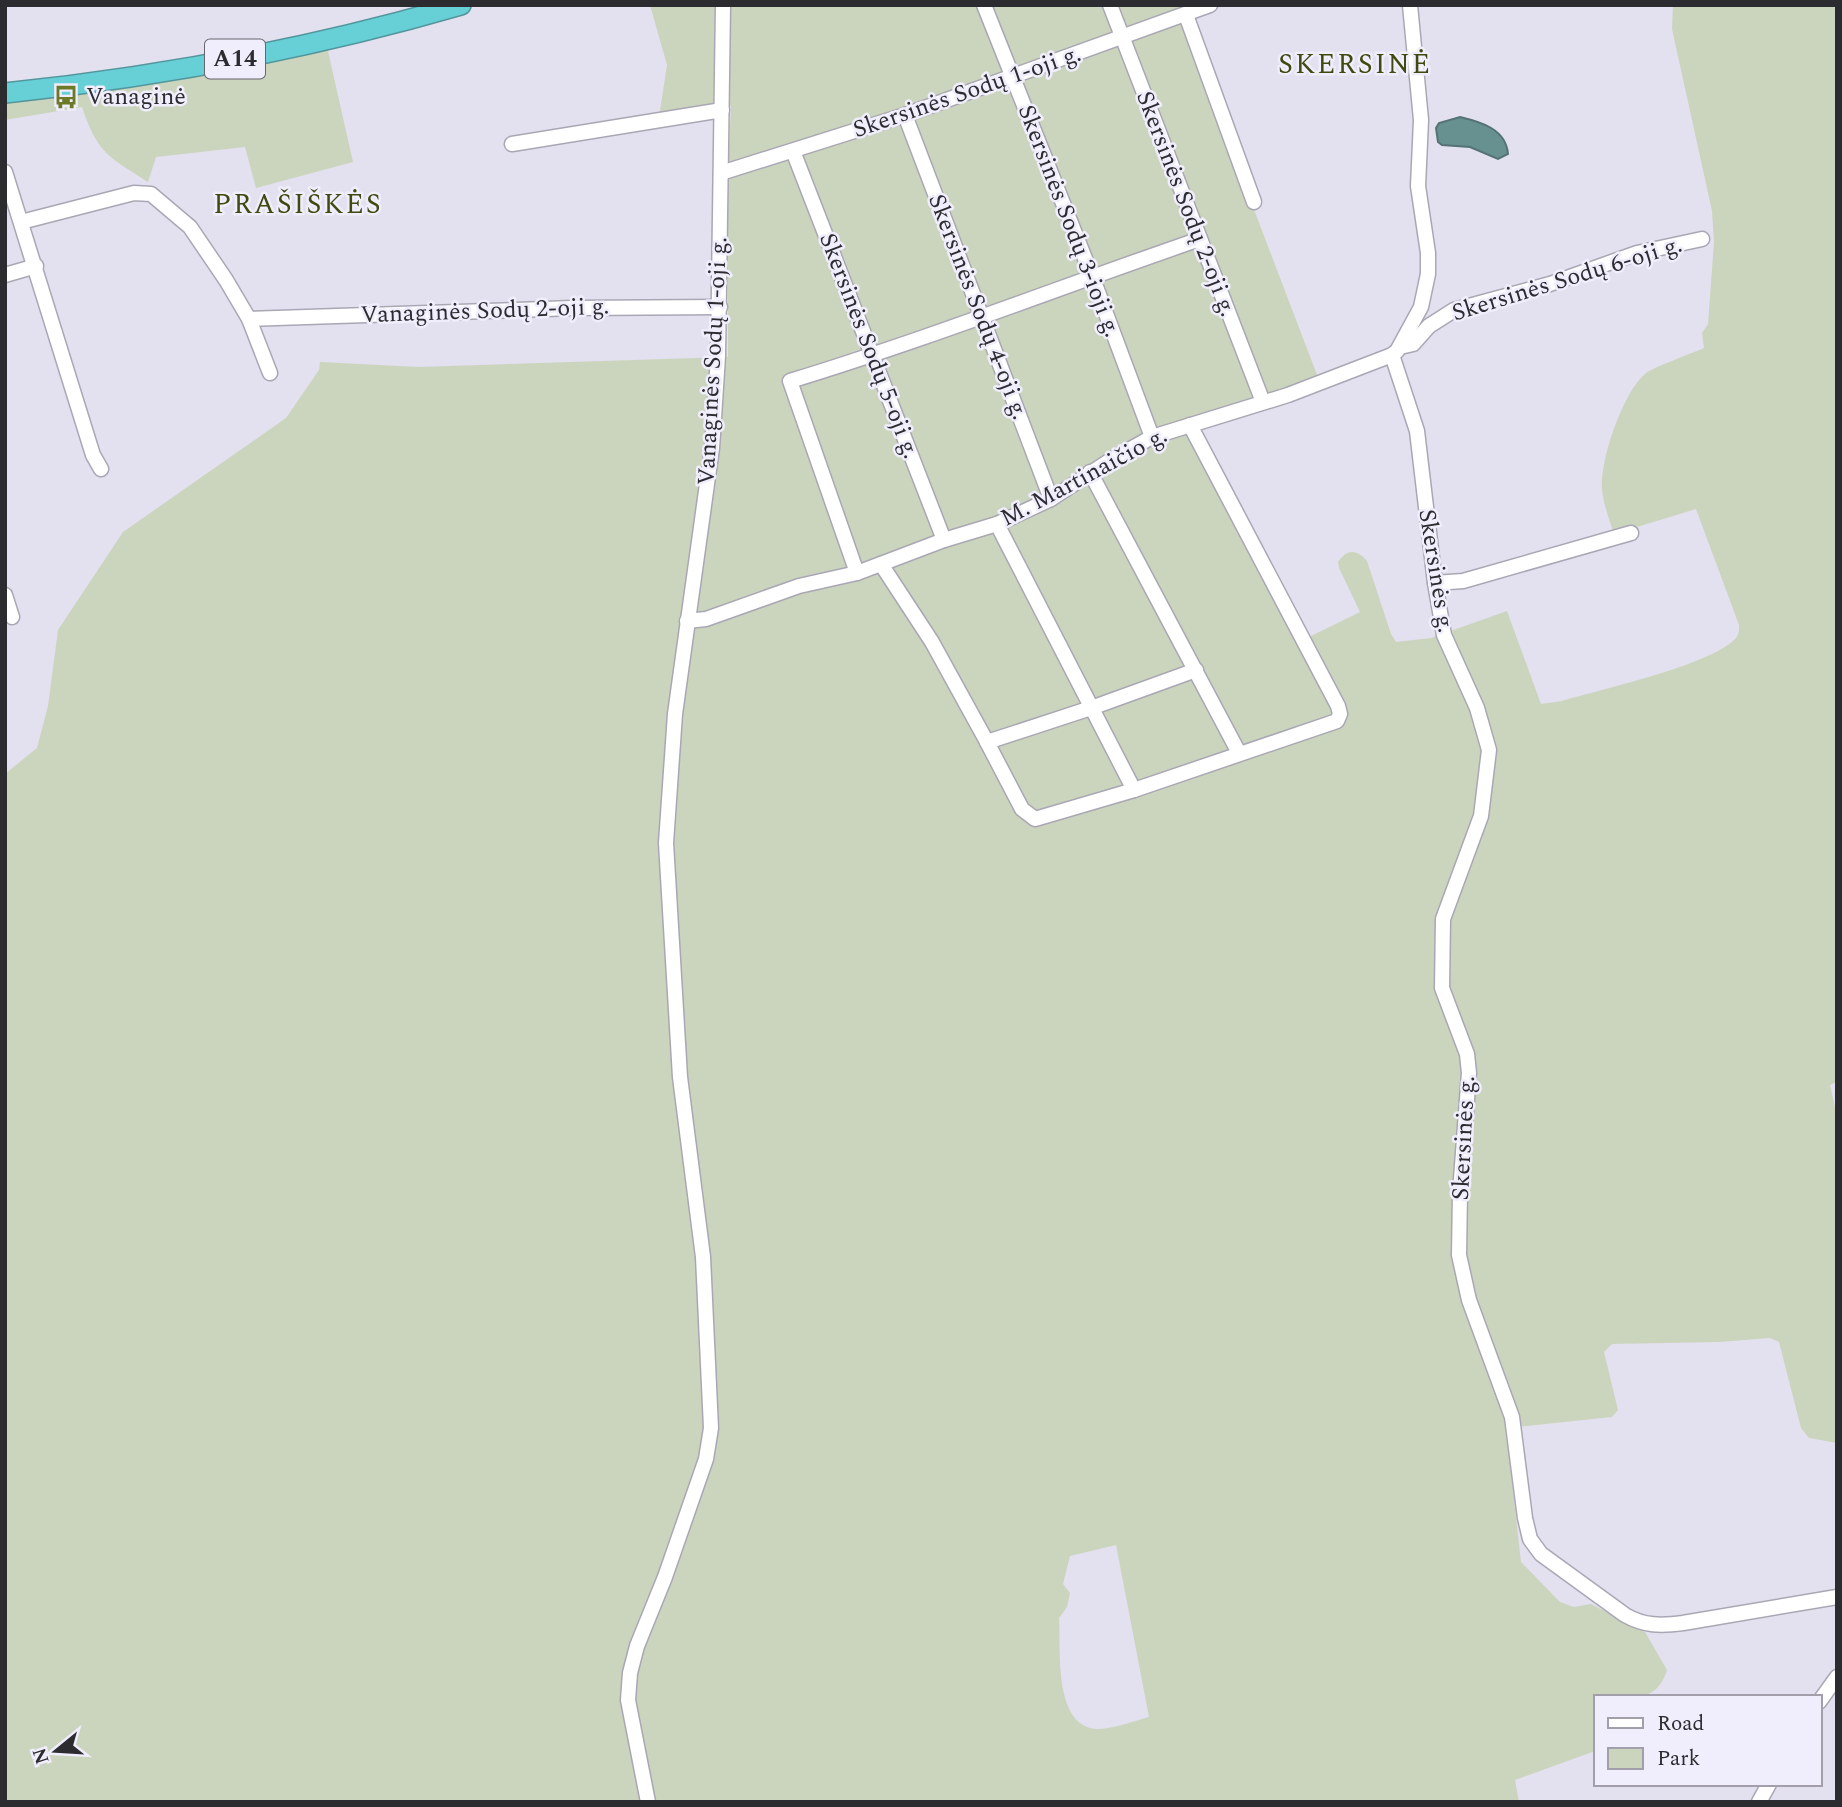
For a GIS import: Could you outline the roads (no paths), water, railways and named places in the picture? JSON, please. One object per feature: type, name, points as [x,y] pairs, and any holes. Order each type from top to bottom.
[{"type":"highway","name":"A14","points":[[5,82],[203,54],[420,5]]},
{"type":"highway","name":"A14","points":[[5,93],[111,80],[225,61],[342,36],[461,5]]},
{"type":"street","name":"Vanaginės Sodų 1-oji g.","points":[[648,1802],[628,1700],[630,1673],[637,1646],[665,1577],[706,1459],[711,1427],[703,1257],[680,1077],[666,843],[667,796],[675,714],[712,448],[720,307],[723,5]]},
{"type":"street","name":"Skersinės Sodų 3-ioji g.","points":[[984,5],[1092,276],[1152,437]]},
{"type":"street","name":"Skersinės Sodų 2-oji g.","points":[[1110,5],[1263,402]]},
{"type":"street","name":"Skersinės Sodų 1-oji g.","points":[[721,173],[905,115],[1210,5]]},
{"type":"street","points":[[1396,351],[1420,307],[1428,274],[1428,253],[1418,186],[1421,120],[1410,5]]},
{"type":"street","points":[[1186,15],[1254,202]]},
{"type":"street","points":[[512,144],[722,110]]},
{"type":"street","name":"Skersinės Sodų 4-oji g.","points":[[905,115],[1051,499]]},
{"type":"street","name":"Skersinės Sodų 5-oji g.","points":[[793,151],[944,540]]},
{"type":"street","points":[[5,172],[93,455],[101,469]]},
{"type":"street","points":[[20,222],[134,193],[150,194],[190,228],[226,280],[249,319],[270,373]]},
{"type":"street","name":"Skersinės Sodų 6-oji g.","points":[[1396,351],[1413,344],[1429,326],[1454,310],[1550,284],[1625,257],[1702,239]]},
{"type":"street","points":[[687,621],[706,619],[799,586],[857,573],[790,381],[873,356],[982,315],[1200,240]]},
{"type":"street","points":[[5,275],[36,265]]},
{"type":"street","name":"Vanaginės Sodų 2-oji g.","points":[[249,319],[573,308],[720,307]]},
{"type":"street","name":"M. Martinaičio g.","points":[[857,573],[944,540],[997,524],[1051,499],[1090,472],[1152,437],[1288,395],[1396,351]]},
{"type":"street","name":"Skersinės g.","points":[[1396,351],[1417,431],[1444,635],[1477,708],[1489,750],[1481,816],[1443,919],[1442,988],[1467,1054],[1469,1073],[1458,1243],[1469,1300],[1512,1416],[1530,1539],[1541,1554],[1638,1623],[1684,1623],[1837,1597]]},
{"type":"street","points":[[881,564],[932,642],[1022,809],[1035,820],[1134,790],[1337,721],[1340,714],[1307,646],[1189,425]]},
{"type":"street","points":[[1090,472],[1240,753]]},
{"type":"street","points":[[997,524],[1134,790]]},
{"type":"street","points":[[1435,583],[1463,581],[1631,533]]},
{"type":"street","points":[[5,595],[12,617]]},
{"type":"street","points":[[988,742],[1196,670]]},
{"type":"street","points":[[1821,1699],[1837,1677]]},
{"type":"street","points":[[1759,1802],[1768,1786]]},
{"type":"place","name":"Vanaginė","points":[[66,97]]},
{"type":"district","name":"SKERSINĖ","points":[[1355,64]]},
{"type":"district","name":"PRAŠIŠKĖS","points":[[298,204]]}]
